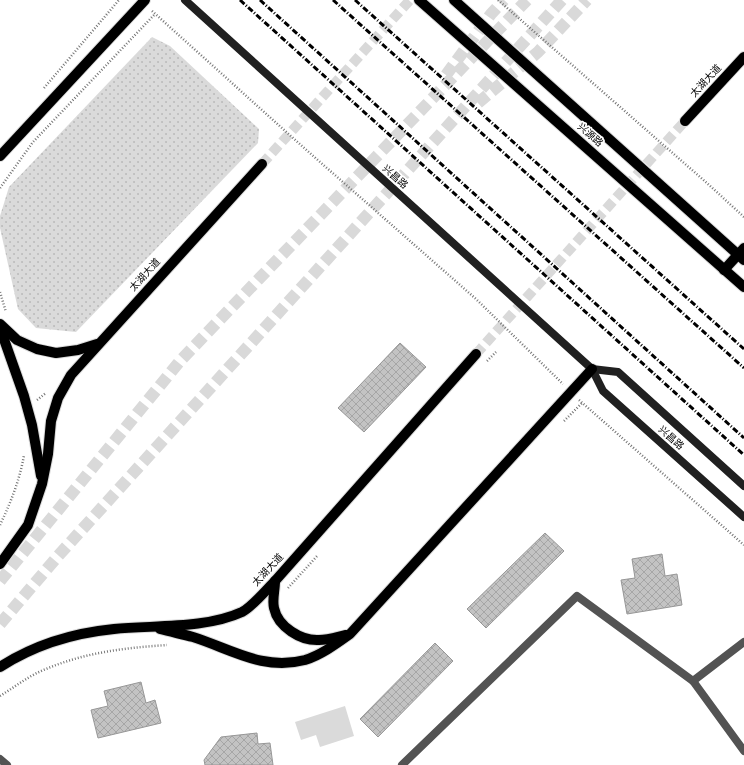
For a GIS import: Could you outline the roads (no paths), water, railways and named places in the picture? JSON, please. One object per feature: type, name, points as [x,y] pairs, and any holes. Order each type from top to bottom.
[{"type":"main road","name":"兴昌路","points":[[185,0],[592,369],[603,391],[744,517]]},
{"type":"main road","name":"兴源路","points":[[419,0],[744,287]]},
{"type":"main road","name":"兴源路","points":[[454,0],[742,255]]},
{"type":"main road","points":[[0,156],[144,1]]},
{"type":"main road","name":"太湖大道","points":[[685,121],[744,57]]},
{"type":"main road","name":"太湖大道","points":[[0,564],[28,525],[42,484],[48,454],[51,421],[58,398],[71,375],[262,164]]},
{"type":"main road","points":[[724,270],[742,255]]},
{"type":"main road","points":[[0,324],[17,340],[37,349],[56,353],[78,350],[99,343]]},
{"type":"main road","points":[[0,328],[24,396],[32,425],[42,484]]},
{"type":"main road","name":"太湖大道","points":[[0,667],[39,646],[79,634],[114,629],[188,624],[224,619],[244,611],[276,581],[476,354]]},
{"type":"main road","name":"兴昌路","points":[[592,369],[618,372],[744,486]]},
{"type":"main road","points":[[151,627],[194,638],[253,659],[276,664],[305,660],[331,648],[350,634],[592,369]]},
{"type":"main road","points":[[276,581],[273,602],[274,610],[289,630],[302,638],[319,640],[350,634]]},
{"type":"lane","points":[[402,765],[577,596],[694,681],[744,751]]},
{"type":"lane","points":[[694,681],[744,642]]},
{"type":"lane","points":[[0,759],[7,765]]},
{"type":"tunnel","points":[[262,164],[410,0]]},
{"type":"tunnel","points":[[446,75],[491,14],[504,0]]},
{"type":"tunnel","points":[[0,581],[180,361],[527,0]]},
{"type":"tunnel","points":[[0,624],[58,556],[562,0]]},
{"type":"tunnel","points":[[478,103],[538,52],[587,0]]},
{"type":"tunnel","points":[[476,354],[685,121]]},
{"type":"railway","points":[[240,0],[744,455]]},
{"type":"railway","points":[[260,0],[744,438]]},
{"type":"railway","points":[[333,0],[744,368]]},
{"type":"railway","points":[[355,0],[744,349]]}]
